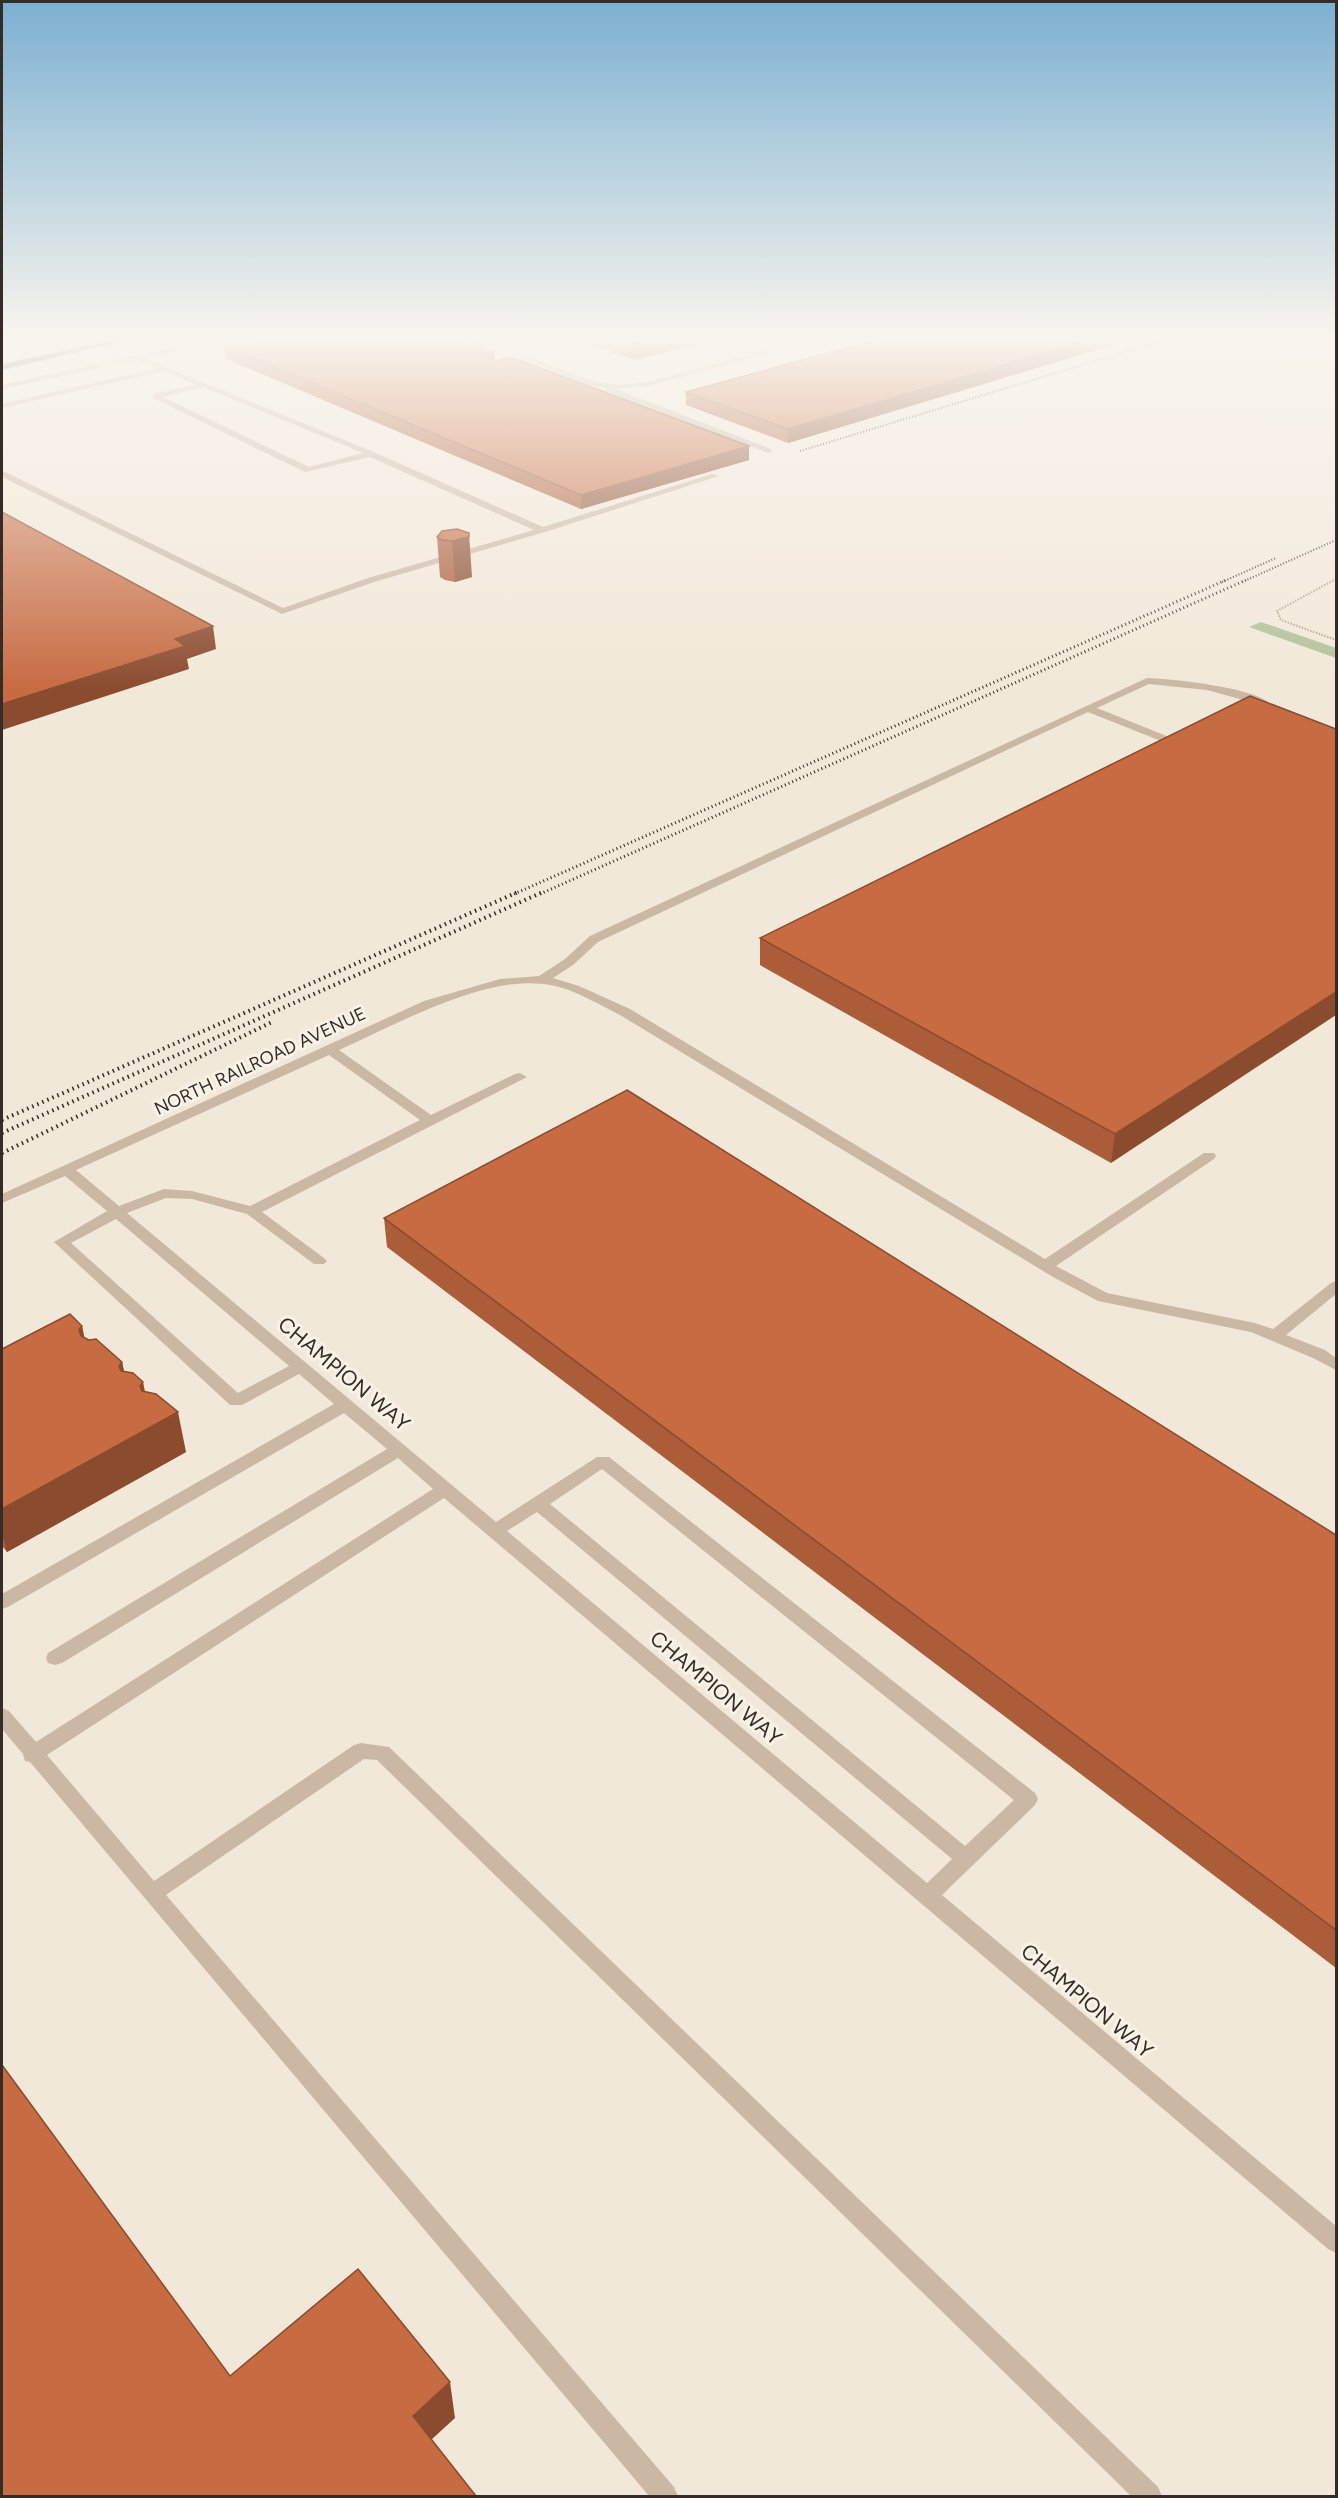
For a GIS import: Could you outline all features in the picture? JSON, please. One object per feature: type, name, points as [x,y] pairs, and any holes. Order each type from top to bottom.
[{"type":"street","points":[[280,457],[308,470],[360,457]]},
{"type":"street","points":[[376,457],[542,530]]},
{"type":"street","points":[[2,474],[282,611],[371,580],[715,476]]},
{"type":"street","points":[[542,980],[569,962],[594,939],[603,934],[1147,681],[1196,684],[1238,693],[1282,710]]},
{"type":"street","points":[[1089,709],[1170,741]]},
{"type":"street","points":[[542,980],[577,990],[625,1012],[1045,1266],[1103,1297],[1255,1328],[1319,1354],[1336,1365]]},
{"type":"street","name":"NORTH RAILROAD AVENUE","points":[[2,1199],[429,1004],[484,987],[542,980]]},
{"type":"street","points":[[329,1049],[430,1121]]},
{"type":"street","points":[[252,1211],[520,1077]]},
{"type":"street","points":[[1045,1266],[1209,1156]]},
{"type":"street","name":"CHAMPION WAY","points":[[66,1169],[1336,2241]]},
{"type":"street","points":[[300,1367],[236,1401],[61,1242],[117,1212],[164,1193],[192,1195],[252,1211],[319,1262]]},
{"type":"street","points":[[1275,1336],[1336,1286]]},
{"type":"street","points":[[2,1602],[345,1405]]},
{"type":"street","points":[[55,1658],[399,1450]]},
{"type":"street","points":[[495,1531],[603,1461],[1028,1799],[927,1896]]},
{"type":"street","points":[[32,1755],[446,1489]]},
{"type":"street","points":[[538,1503],[966,1859]]},
{"type":"street","points":[[2,1716],[32,1755],[665,2496]]},
{"type":"street","points":[[151,1894],[360,1751],[382,1753],[1149,2496]]},
{"type":"path","points":[[1336,579],[1277,611],[1281,620],[1336,640]]},
{"type":"green space","points":[[1261,622],[1336,648],[1336,658],[1249,627]]},
{"type":"building","points":[[489,457],[713,457],[581,495]]},
{"type":"building","points":[[2,512],[213,626],[175,639],[185,646],[2,704]]},
{"type":"building","points":[[457,529],[469,533],[469,537],[452,541],[437,537],[442,531]]},
{"type":"building","points":[[1250,696],[1336,729],[1336,992],[1115,1134],[760,938]]},
{"type":"building","points":[[627,1090],[1336,1535],[1336,1930],[384,1218]]},
{"type":"building","points":[[70,1314],[82,1326],[79,1330],[81,1336],[89,1340],[96,1339],[122,1362],[119,1366],[121,1371],[133,1373],[143,1382],[140,1386],[142,1391],[156,1394],[178,1412],[2,1509],[2,1349]]},
{"type":"building","points":[[2,2065],[230,2376],[358,2269],[450,2382],[413,2416],[476,2496],[2,2496]]},
{"type":"railway","points":[[1242,582],[1336,540]]},
{"type":"railway","points":[[1222,582],[1276,558]]},
{"type":"railway","points":[[514,894],[1226,580]]},
{"type":"railway","points":[[540,894],[1246,580]]},
{"type":"railway","points":[[2,1120],[518,892]]},
{"type":"railway","points":[[2,1133],[543,892]]},
{"type":"railway","points":[[2,1153],[272,1022]]}]
